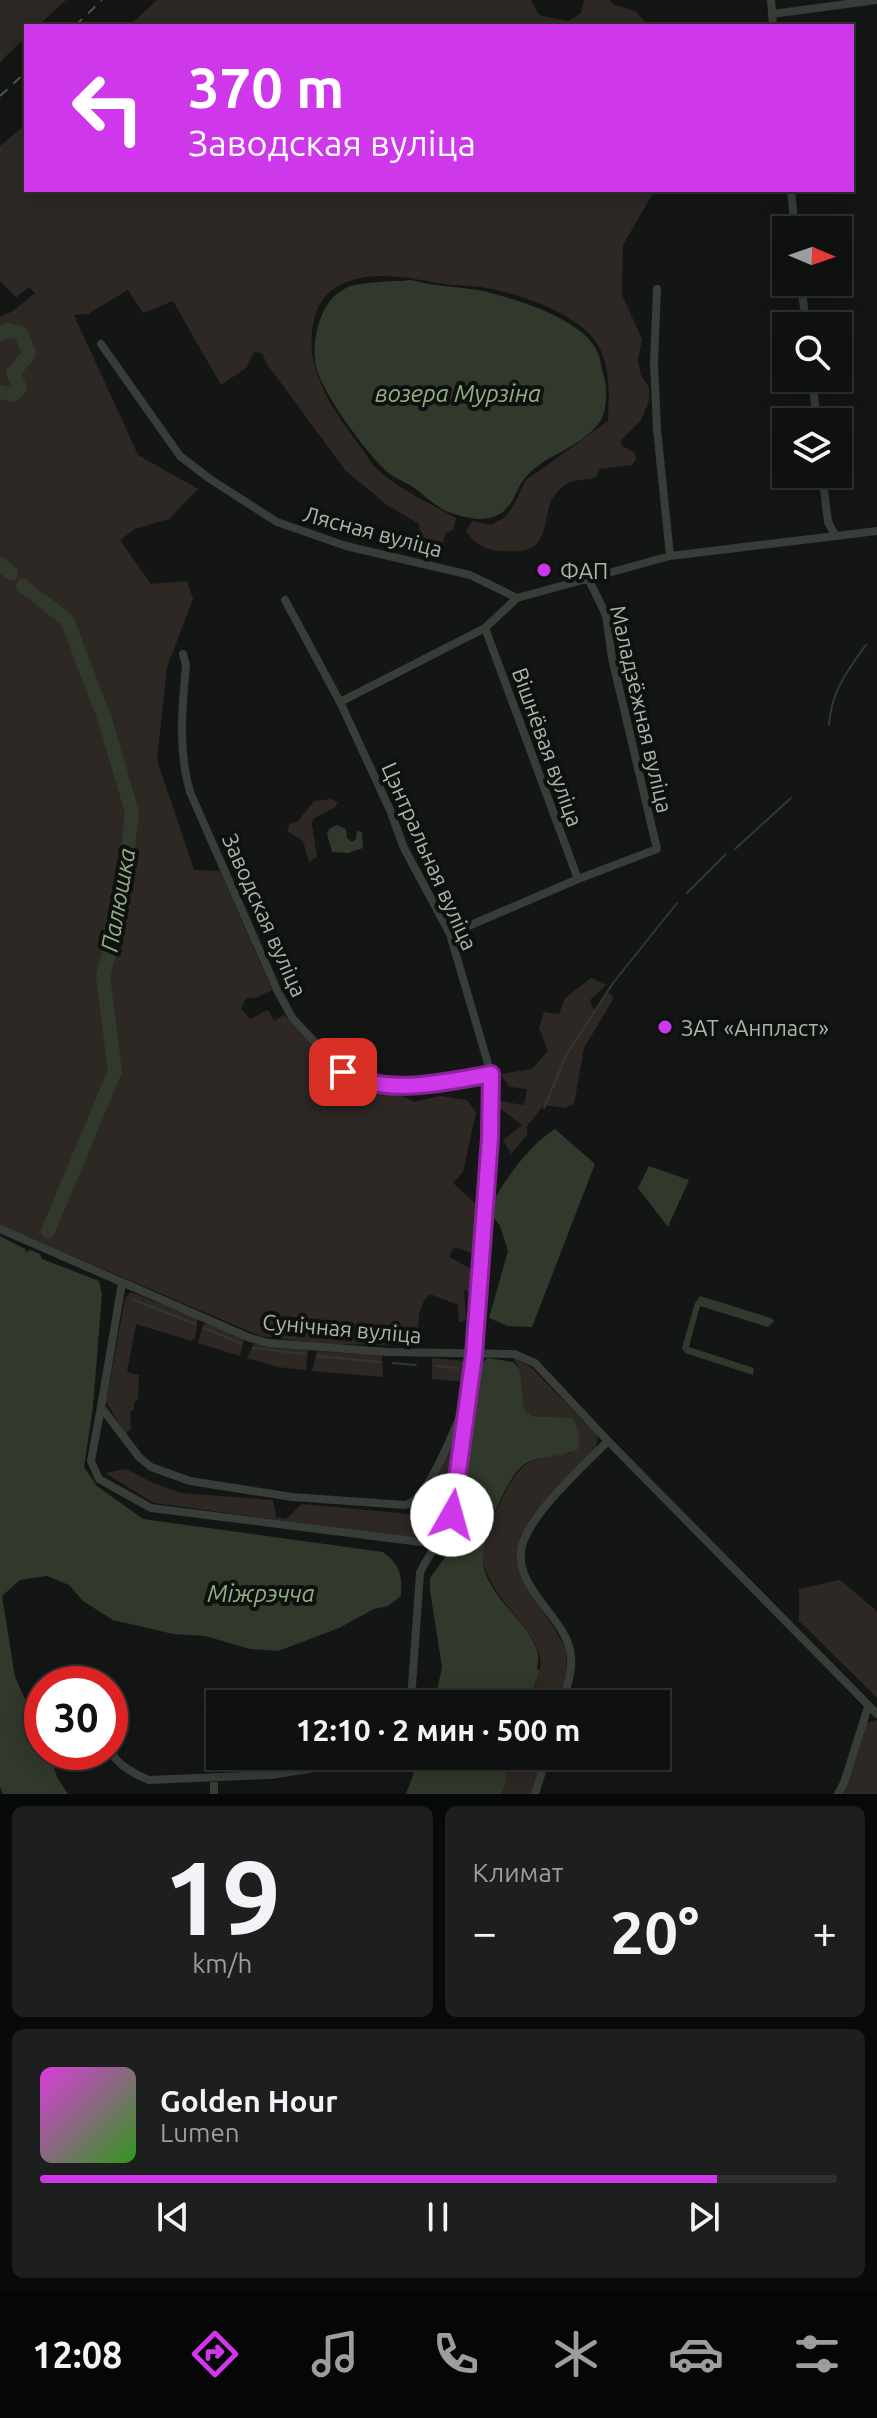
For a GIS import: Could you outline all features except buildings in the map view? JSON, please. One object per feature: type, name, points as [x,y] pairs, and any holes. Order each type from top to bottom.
[{"type":"street","points":[[771,0],[773,24]]},
{"type":"street","points":[[772,14],[877,0]]},
{"type":"street","points":[[791,192],[794,216]]},
{"type":"street","points":[[657,289],[654,362],[657,437],[670,556]]},
{"type":"street","name":"Лясная вуліца","points":[[101,344],[180,456],[277,522],[346,546],[470,575],[517,598]]},
{"type":"street","points":[[824,488],[828,522],[835,535]]},
{"type":"street","points":[[340,702],[485,628],[517,598],[670,556],[877,531]]},
{"type":"street","name":"Маладзёжная вуліца","points":[[578,879],[657,849],[612,658],[606,615],[588,578]]},
{"type":"street","name":"Цэнтральная вуліца","points":[[285,600],[340,702],[390,810],[404,848],[450,934],[491,1074],[490,1138],[474,1355],[466,1404]]},
{"type":"street","name":"Вішнёвая вуліца","points":[[485,628],[578,879]]},
{"type":"street","name":"Заводская вуліца","points":[[183,654],[186,665],[182,744],[190,792],[277,990],[293,1019],[343,1072],[352,1077],[407,1086],[491,1074]]},
{"type":"street","points":[[450,934],[578,879]]},
{"type":"street","name":"Сунічная вуліца","points":[[0,1229],[250,1338],[269,1343],[328,1349],[514,1354],[535,1363],[877,1714]]},
{"type":"street","points":[[122,1283],[91,1461],[99,1479],[151,1508],[437,1544]]},
{"type":"street","points":[[101,1407],[139,1457],[151,1467],[190,1481],[292,1497],[405,1505],[418,1499],[434,1473],[466,1404]]},
{"type":"street","points":[[411,1690],[420,1573],[447,1530],[452,1515],[466,1404]]},
{"type":"street","points":[[566,1690],[571,1673],[570,1647],[529,1583],[521,1565],[522,1547],[530,1527],[608,1441]]},
{"type":"street","points":[[838,1794],[868,1707]]},
{"type":"street","points":[[128,1769],[149,1780],[271,1775],[305,1770]]},
{"type":"street","points":[[535,1794],[543,1770]]},
{"type":"street","points":[[214,1777],[214,1794]]},
{"type":"shaded area","points":[[0,0],[66,0],[40,24],[24,24],[24,39],[0,62]]},
{"type":"shaded area","points":[[157,0],[531,0],[539,15],[568,21],[581,13],[584,0],[610,0],[613,4],[635,11],[647,24],[131,24]]},
{"type":"shaded area","points":[[24,126],[24,192],[654,192],[623,245],[622,295],[642,339],[638,360],[641,376],[649,387],[649,401],[641,420],[621,440],[622,446],[635,453],[636,460],[632,465],[600,469],[595,478],[563,487],[551,502],[539,541],[522,551],[486,548],[466,531],[472,521],[491,525],[504,518],[525,481],[608,421],[608,382],[602,354],[589,334],[564,315],[532,300],[500,291],[384,276],[344,283],[325,296],[320,304],[311,337],[312,354],[330,403],[378,470],[456,518],[453,530],[446,533],[441,547],[434,551],[425,548],[420,538],[419,524],[387,505],[345,470],[262,353],[254,352],[246,368],[221,385],[173,301],[143,313],[128,290],[88,314],[74,315],[138,455],[198,489],[169,519],[135,529],[120,540],[151,584],[187,581],[193,599],[167,667],[157,760],[194,870],[220,871],[272,990],[255,998],[246,998],[241,1009],[250,1019],[268,1010],[274,1021],[284,1015],[341,1076],[351,1081],[388,1088],[414,1102],[440,1096],[467,1100],[476,1112],[463,1172],[453,1183],[478,1206],[475,1254],[454,1247],[449,1257],[474,1270],[474,1293],[464,1290],[466,1319],[459,1323],[458,1305],[430,1294],[420,1312],[420,1345],[323,1344],[260,1336],[0,1225],[0,317],[13,311],[35,293],[29,287],[16,297],[0,281],[0,146]]},
{"type":"shaded area","points":[[331,799],[338,802],[335,807],[313,819],[317,857],[309,862],[303,841],[287,831],[290,824],[298,821],[314,801]]},
{"type":"shaded area","points":[[591,978],[606,985],[590,1000],[593,1008],[597,1010],[607,991],[614,998],[584,1048],[574,1104],[565,1108],[544,1105],[527,1126],[527,1135],[511,1154],[503,1140],[522,1125],[497,1106],[498,1101],[524,1105],[527,1089],[510,1087],[500,1074],[532,1069],[548,1051],[539,1028],[544,1012],[559,1014],[565,998]]},
{"type":"shaded area","points":[[131,1292],[198,1319],[192,1341],[136,1324],[127,1372],[139,1375],[138,1400],[130,1412],[131,1428],[126,1434],[106,1402],[125,1299]]},
{"type":"shaded area","points":[[206,1323],[244,1339],[240,1356],[198,1343]]},
{"type":"shaded area","points":[[254,1343],[308,1350],[306,1370],[277,1367],[247,1358]]},
{"type":"shaded area","points":[[317,1351],[382,1355],[383,1377],[312,1371]]},
{"type":"shaded area","points":[[432,1358],[464,1361],[469,1369],[467,1382],[432,1379]]},
{"type":"shaded area","points":[[513,1358],[531,1367],[598,1436],[596,1448],[518,1546],[526,1584],[566,1648],[567,1673],[562,1690],[533,1690],[541,1662],[537,1647],[494,1588],[482,1557],[492,1521],[518,1472],[534,1461],[572,1453],[572,1418],[532,1416],[524,1409],[520,1370]]},
{"type":"shaded area","points":[[454,1439],[458,1440],[448,1514],[437,1538],[406,1537],[154,1503],[105,1473],[126,1469],[181,1493],[273,1500],[276,1517],[286,1519],[302,1504],[410,1514],[417,1509]]},
{"type":"shaded area","points":[[840,1580],[877,1611],[877,1698],[799,1621],[799,1589]]},
{"type":"shaded area","points":[[877,1720],[877,1794],[842,1794],[848,1784],[866,1723]]},
{"type":"shaded area","points":[[508,1770],[539,1770],[532,1794],[502,1794]]},
{"type":"water","name":"возера Мурзіна","points":[[411,280],[483,291],[528,304],[574,327],[586,336],[598,354],[606,393],[599,423],[579,441],[533,469],[513,500],[497,516],[474,519],[456,515],[386,471],[345,420],[320,378],[315,349],[318,325],[337,294],[360,284]]},
{"type":"water","points":[[337,825],[346,829],[347,838],[352,842],[356,839],[357,831],[362,832],[363,848],[348,853],[332,852],[327,834]]},
{"type":"water","points":[[555,1129],[595,1164],[532,1327],[508,1326],[489,1318],[508,1251],[500,1226],[489,1211],[517,1166],[535,1145]]},
{"type":"water","points":[[649,1166],[689,1180],[668,1227],[638,1188]]},
{"type":"water","name":"Міжрэчча","points":[[0,1236],[26,1252],[30,1250],[40,1254],[42,1259],[99,1281],[102,1294],[93,1406],[84,1467],[97,1486],[143,1519],[383,1552],[397,1567],[401,1596],[388,1606],[374,1609],[339,1628],[278,1651],[250,1649],[205,1636],[173,1634],[113,1620],[83,1601],[69,1585],[47,1576],[20,1580],[2,1596],[15,1677],[24,1697],[24,1770],[55,1770],[68,1794],[3,1794],[0,1787]]},
{"type":"water","points":[[700,1296],[774,1321],[768,1327],[700,1306],[689,1347],[754,1368],[753,1375],[685,1353],[682,1348],[695,1303]]},
{"type":"water","points":[[488,1358],[513,1362],[520,1370],[524,1409],[532,1416],[572,1418],[579,1433],[578,1449],[533,1461],[520,1468],[499,1502],[484,1548],[488,1579],[525,1628],[538,1653],[537,1669],[540,1670],[533,1690],[437,1690],[442,1667],[430,1578],[446,1556],[462,1519],[480,1364]]},
{"type":"water","points":[[415,1770],[508,1770],[502,1794],[406,1794]]},
{"type":"waterway","name":"Палюшка","points":[[0,334],[8,330],[21,333],[29,354],[13,373],[20,388],[13,395],[0,392]]},
{"type":"waterway","name":"Палюшка","points":[[0,564],[11,573]]},
{"type":"waterway","name":"Палюшка","points":[[23,586],[67,620],[105,720],[132,812],[121,909],[103,976],[115,1071],[48,1231]]},
{"type":"waterway","points":[[829,725],[837,692],[866,645]]},
{"type":"waterway","points":[[735,849],[791,798]]},
{"type":"waterway","points":[[687,893],[726,854]]},
{"type":"waterway","points":[[544,1108],[567,1054],[613,983],[677,903]]},
{"type":"waterway","points":[[132,1299],[195,1324]]},
{"type":"waterway","points":[[204,1328],[242,1344]]},
{"type":"waterway","points":[[253,1348],[305,1354]]},
{"type":"waterway","points":[[317,1356],[380,1362]]},
{"type":"waterway","points":[[393,1363],[416,1365]]},
{"type":"waterway","points":[[435,1366],[458,1368]]},
{"type":"railway","points":[[77,24],[102,0]]},
{"type":"railway","points":[[0,96],[24,74]]},
{"type":"place","name":"ФАП","points":[[544,570]]},
{"type":"place","name":"ЗАТ «Анпласт»","points":[[665,1027]]},
{"type":"route","points":[[343,1072],[364,1080],[407,1086],[491,1074],[490,1138],[474,1355],[452,1515]]}]
